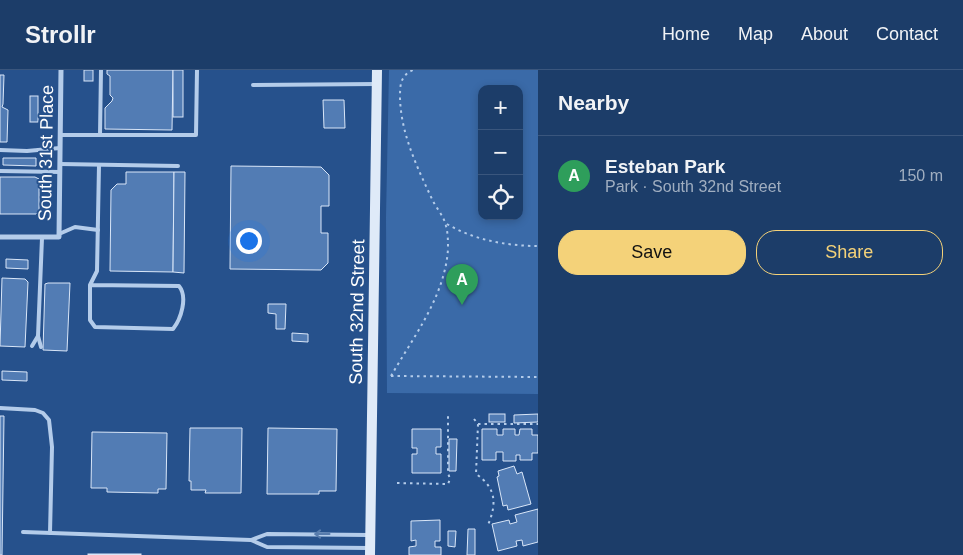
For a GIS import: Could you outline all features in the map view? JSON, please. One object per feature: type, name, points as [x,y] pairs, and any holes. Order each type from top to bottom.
[{"type":"main road","name":"South 32nd Street","points":[[370,551],[377,70]]},
{"type":"street","name":"South 31st Place","points":[[59,235],[61,70]]},
{"type":"street","points":[[0,236],[42,238],[59,235]]},
{"type":"lane","points":[[100,135],[101,70]]},
{"type":"lane","points":[[60,134],[196,135],[196,70]]},
{"type":"lane","points":[[253,84],[377,84]]},
{"type":"lane","points":[[0,150],[27,151],[60,148]]},
{"type":"lane","points":[[60,164],[178,166]]},
{"type":"lane","points":[[90,285],[179,286],[182,290],[183,298],[180,317],[173,329],[96,327],[90,320],[90,285],[97,272],[99,165]]},
{"type":"lane","points":[[0,171],[60,172]]},
{"type":"lane","points":[[59,235],[75,227],[98,230]]},
{"type":"lane","points":[[41,347],[38,336],[42,238]]},
{"type":"lane","points":[[32,346],[38,336]]},
{"type":"lane","points":[[0,408],[35,410],[49,420],[52,447],[50,533]]},
{"type":"lane","points":[[23,532],[251,540],[267,547],[370,551]]},
{"type":"lane","points":[[251,540],[267,534],[370,535]]},
{"type":"path","points":[[413,70],[405,75],[400,85],[402,121],[410,148],[446,224],[448,248],[445,270],[438,292],[391,376],[538,376]]},
{"type":"path","points":[[446,224],[465,234],[511,245],[538,246]]},
{"type":"path","points":[[397,483],[448,484],[450,479],[448,473],[448,414]]},
{"type":"path","points":[[474,419],[478,424],[476,474],[486,480],[495,504],[493,515],[487,527]]},
{"type":"path","points":[[478,424],[538,424]]},
{"type":"shaded area","points":[[389,70],[538,70],[538,394],[387,393],[386,217]]},
{"type":"building","points":[[84,70],[93,70],[93,81],[84,81]]},
{"type":"building","points":[[107,70],[173,70],[172,130],[105,129],[105,108],[113,98],[110,95],[110,76],[107,74]]},
{"type":"building","points":[[173,70],[183,70],[183,117],[173,117]]},
{"type":"building","points":[[0,75],[4,75],[2,107],[8,110],[7,142],[0,142]]},
{"type":"building","points":[[30,96],[38,96],[38,122],[30,122]]},
{"type":"building","points":[[323,100],[344,100],[345,128],[324,128]]},
{"type":"building","points":[[3,158],[36,158],[36,166],[3,165]]},
{"type":"building","points":[[231,166],[321,167],[329,175],[329,206],[321,206],[321,233],[328,233],[328,263],[321,270],[230,269]]},
{"type":"building","points":[[126,172],[174,172],[173,272],[110,271],[111,190],[117,184],[126,184]]},
{"type":"building","points":[[174,172],[185,172],[184,273],[173,272]]},
{"type":"building","points":[[0,177],[35,177],[39,179],[39,211],[36,214],[0,214]]},
{"type":"building","points":[[6,259],[28,260],[28,269],[6,268]]},
{"type":"building","points":[[2,278],[25,279],[28,282],[25,347],[0,346]]},
{"type":"building","points":[[70,283],[67,351],[43,350],[45,284]]},
{"type":"building","points":[[268,304],[286,304],[285,329],[276,329],[276,314],[268,313]]},
{"type":"building","points":[[292,333],[308,334],[308,342],[292,341]]},
{"type":"building","points":[[2,371],[27,372],[27,381],[2,380]]},
{"type":"building","points":[[489,414],[505,414],[505,422],[489,422]]},
{"type":"building","points":[[538,414],[538,422],[514,423],[514,415]]},
{"type":"building","points":[[0,416],[4,416],[2,555],[0,555]]},
{"type":"building","points":[[190,428],[242,428],[241,493],[205,493],[206,490],[191,490],[191,481],[189,481]]},
{"type":"building","points":[[268,428],[337,429],[336,491],[319,491],[319,494],[267,494]]},
{"type":"building","points":[[412,429],[441,429],[441,447],[436,447],[436,454],[441,454],[441,473],[412,473],[412,454],[417,454],[417,448],[412,448]]},
{"type":"building","points":[[482,429],[497,429],[497,435],[503,435],[503,429],[515,429],[515,435],[519,435],[520,429],[532,429],[532,435],[538,435],[538,453],[532,453],[532,460],[520,460],[520,455],[516,455],[516,461],[503,461],[503,452],[496,452],[496,460],[482,460]]},
{"type":"building","points":[[92,432],[167,433],[166,489],[158,489],[158,493],[107,492],[107,488],[91,488]]},
{"type":"building","points":[[449,439],[457,439],[456,471],[449,471]]},
{"type":"building","points":[[514,466],[517,474],[522,472],[531,504],[508,510],[507,505],[503,506],[497,477],[499,476],[498,471]]},
{"type":"building","points":[[538,509],[538,542],[523,546],[522,540],[516,541],[517,546],[498,551],[492,524],[509,520],[510,524],[517,522],[515,515]]},
{"type":"building","points":[[440,520],[440,541],[435,541],[435,547],[441,547],[441,555],[409,555],[409,547],[416,546],[416,540],[411,541],[411,521]]},
{"type":"building","points":[[468,529],[475,529],[475,555],[467,555]]},
{"type":"building","points":[[448,531],[456,531],[455,547],[448,546]]},
{"type":"building","points":[[141,554],[141,555],[88,555]]},
{"type":"place","name":"Esteban Park","points":[[462,305]]}]
